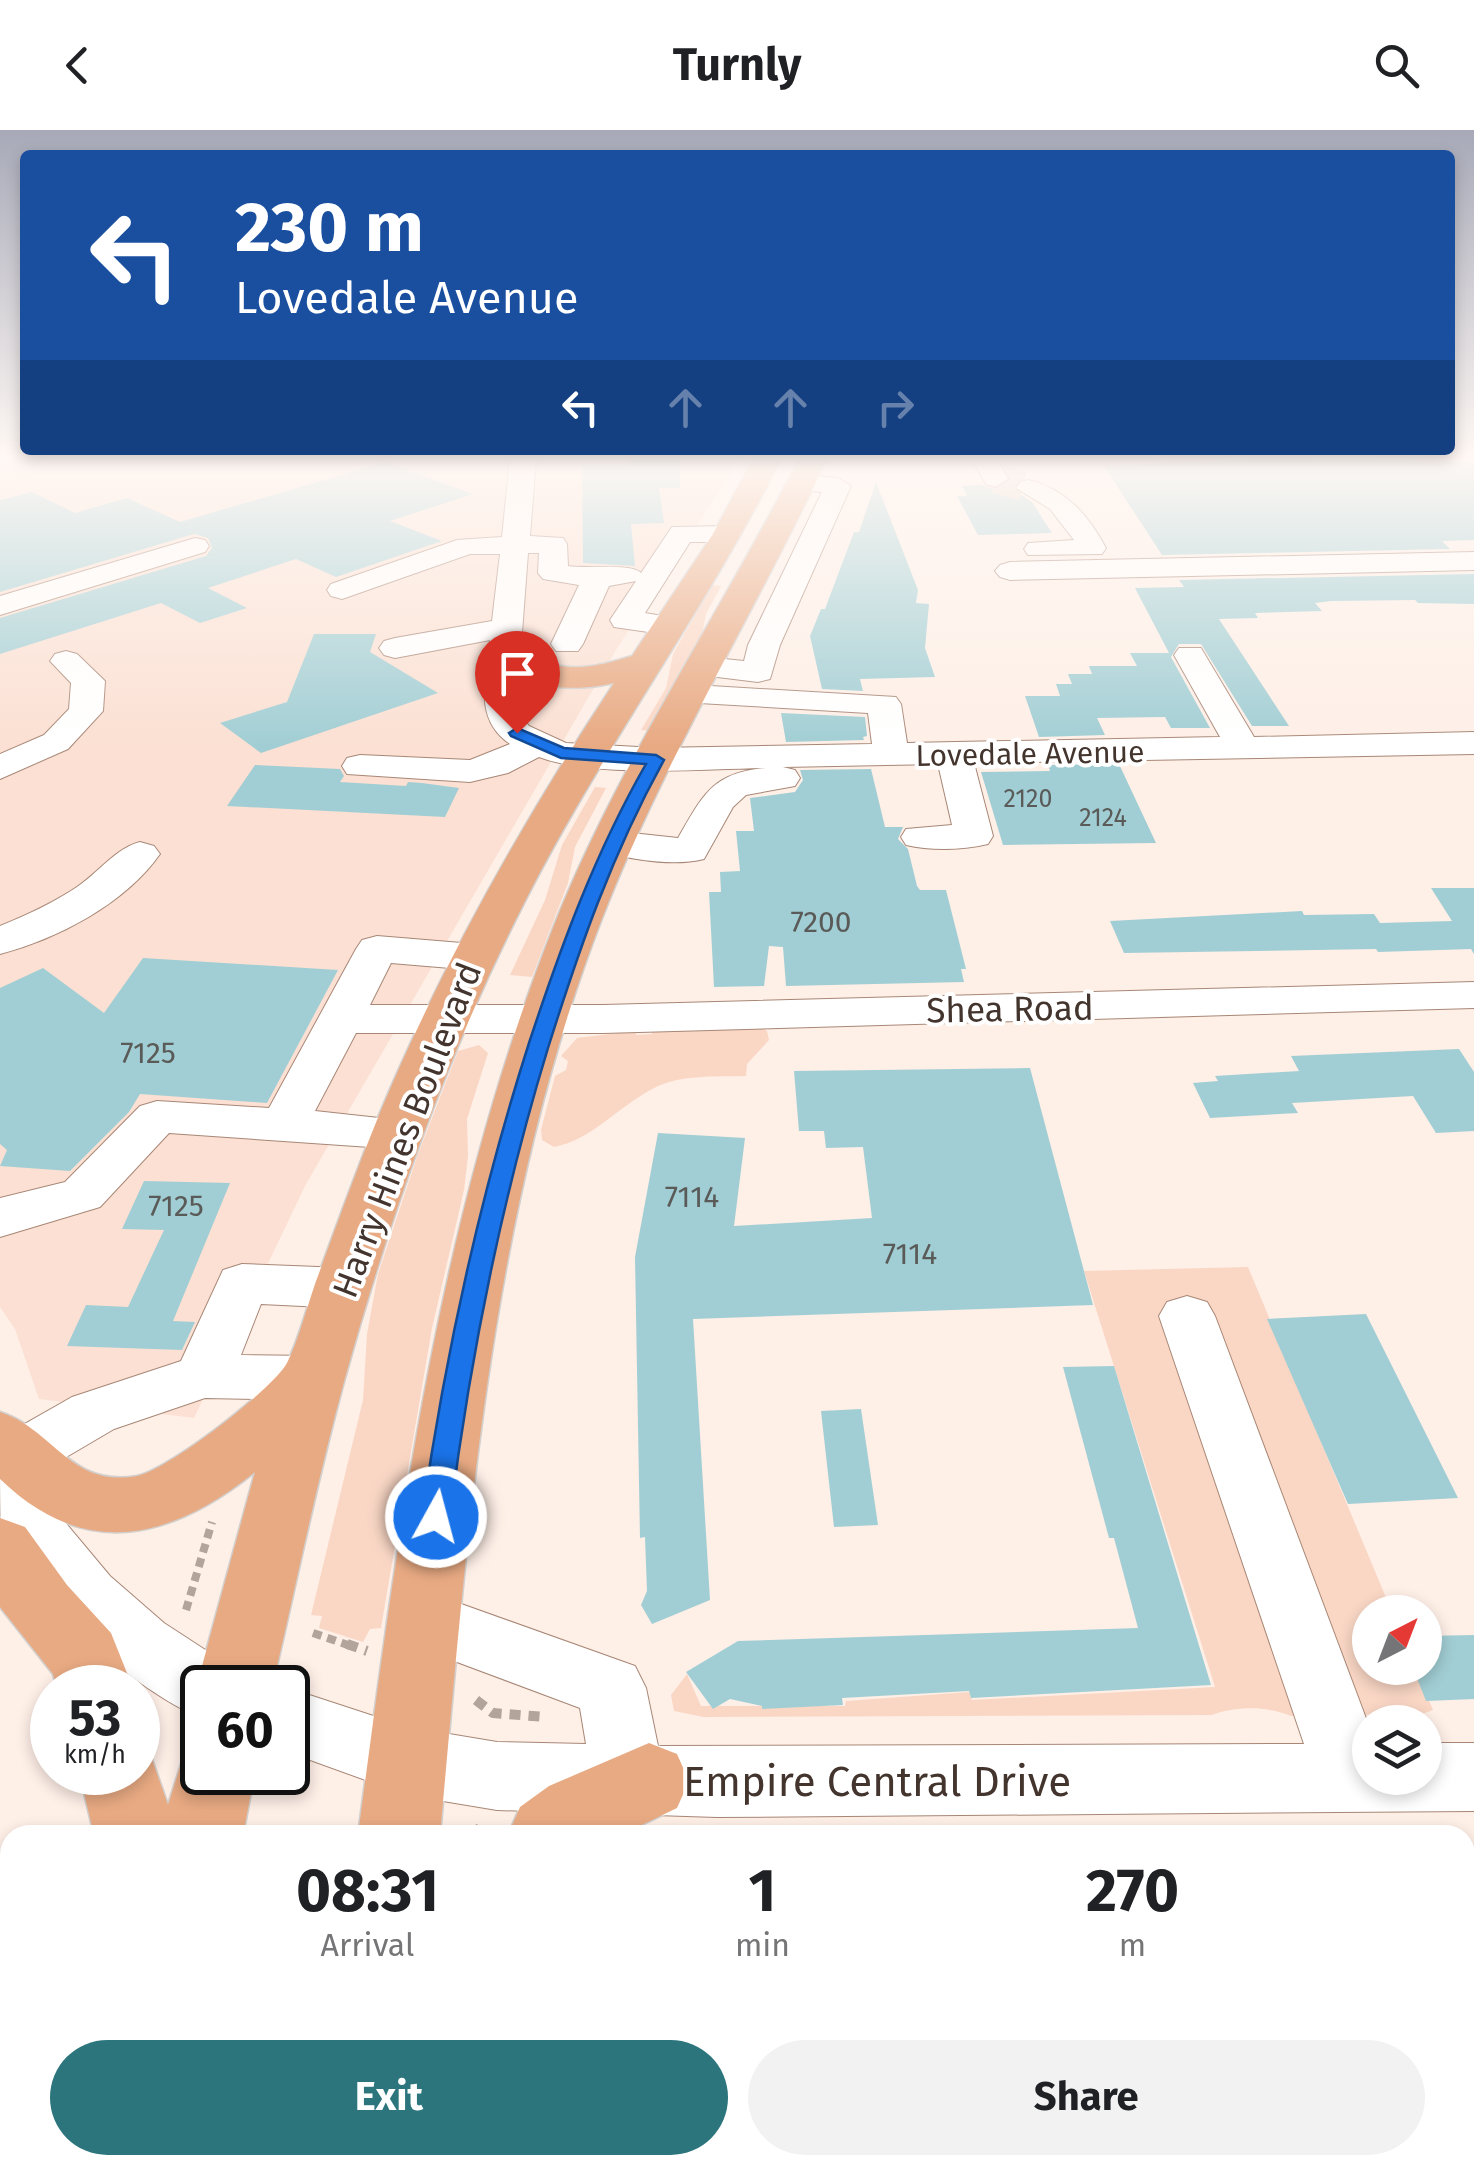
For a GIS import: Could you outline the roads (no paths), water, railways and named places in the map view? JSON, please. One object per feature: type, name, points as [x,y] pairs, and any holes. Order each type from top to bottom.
[{"type":"main road","points":[[440,1814],[395,1635],[475,1276],[545,1018],[576,926],[612,842],[754,582]]},
{"type":"main road","name":"Harry Hines Boulevard","points":[[240,1665],[313,1378],[399,1134],[445,1017],[647,636],[754,582]]},
{"type":"main road","points":[[508,640],[546,676],[574,680],[608,676],[647,636]]},
{"type":"main road","points":[[88,1665],[41,1607],[6,1490],[131,1504],[162,1497],[189,1485],[241,1446],[313,1378]]},
{"type":"main road","points":[[563,1825],[639,1781]]},
{"type":"main road","points":[[124,1795],[132,1825]]},
{"type":"main road","points":[[204,1825],[210,1795]]},
{"type":"street","points":[[0,606],[168,554]]},
{"type":"street","points":[[342,590],[443,554]]},
{"type":"street","points":[[515,554],[500,699],[502,717],[517,733],[537,744],[586,756],[754,582]]},
{"type":"street","points":[[553,554],[553,573],[597,579],[658,568]]},
{"type":"street","points":[[597,579],[571,634],[647,636],[658,568],[667,554]]},
{"type":"street","points":[[713,554],[754,582]]},
{"type":"street","points":[[1044,554],[1002,560],[1474,560]]},
{"type":"street","points":[[754,582],[744,738],[759,736],[768,726],[775,700],[884,704],[891,757]]},
{"type":"street","points":[[612,842],[690,851],[730,785],[735,771],[754,582]]},
{"type":"street","points":[[395,648],[508,640]]},
{"type":"street","points":[[1190,655],[1244,749]]},
{"type":"street","points":[[0,768],[56,742],[86,711],[88,680],[66,661]]},
{"type":"street","name":"Lovedale Avenue","points":[[735,771],[747,778],[852,778],[853,758],[1474,743]]},
{"type":"street","points":[[360,766],[470,771],[494,765],[537,744]]},
{"type":"street","points":[[920,837],[974,836],[954,755]]},
{"type":"street","points":[[0,942],[80,905],[114,883],[140,854]]},
{"type":"street","points":[[284,1125],[343,1019],[376,949],[474,957]]},
{"type":"street","name":"Shea Road","points":[[343,1019],[545,1018],[1474,996]]},
{"type":"street","points":[[0,1219],[17,1210],[82,1195],[157,1117],[399,1134]]},
{"type":"street","points":[[203,1376],[242,1284],[344,1288]]},
{"type":"street","points":[[1187,1316],[1352,1778]]},
{"type":"street","points":[[180,1673],[151,1656],[96,1608],[61,1568],[6,1490],[93,1413],[203,1376],[313,1378]]},
{"type":"street","points":[[395,1635],[611,1688],[639,1781]]},
{"type":"street","name":"Empire Central Drive","points":[[310,1734],[440,1814],[497,1776],[639,1781],[1352,1778]]},
{"type":"street","name":"Empire Central Drive","points":[[1442,1777],[1474,1777]]}]
